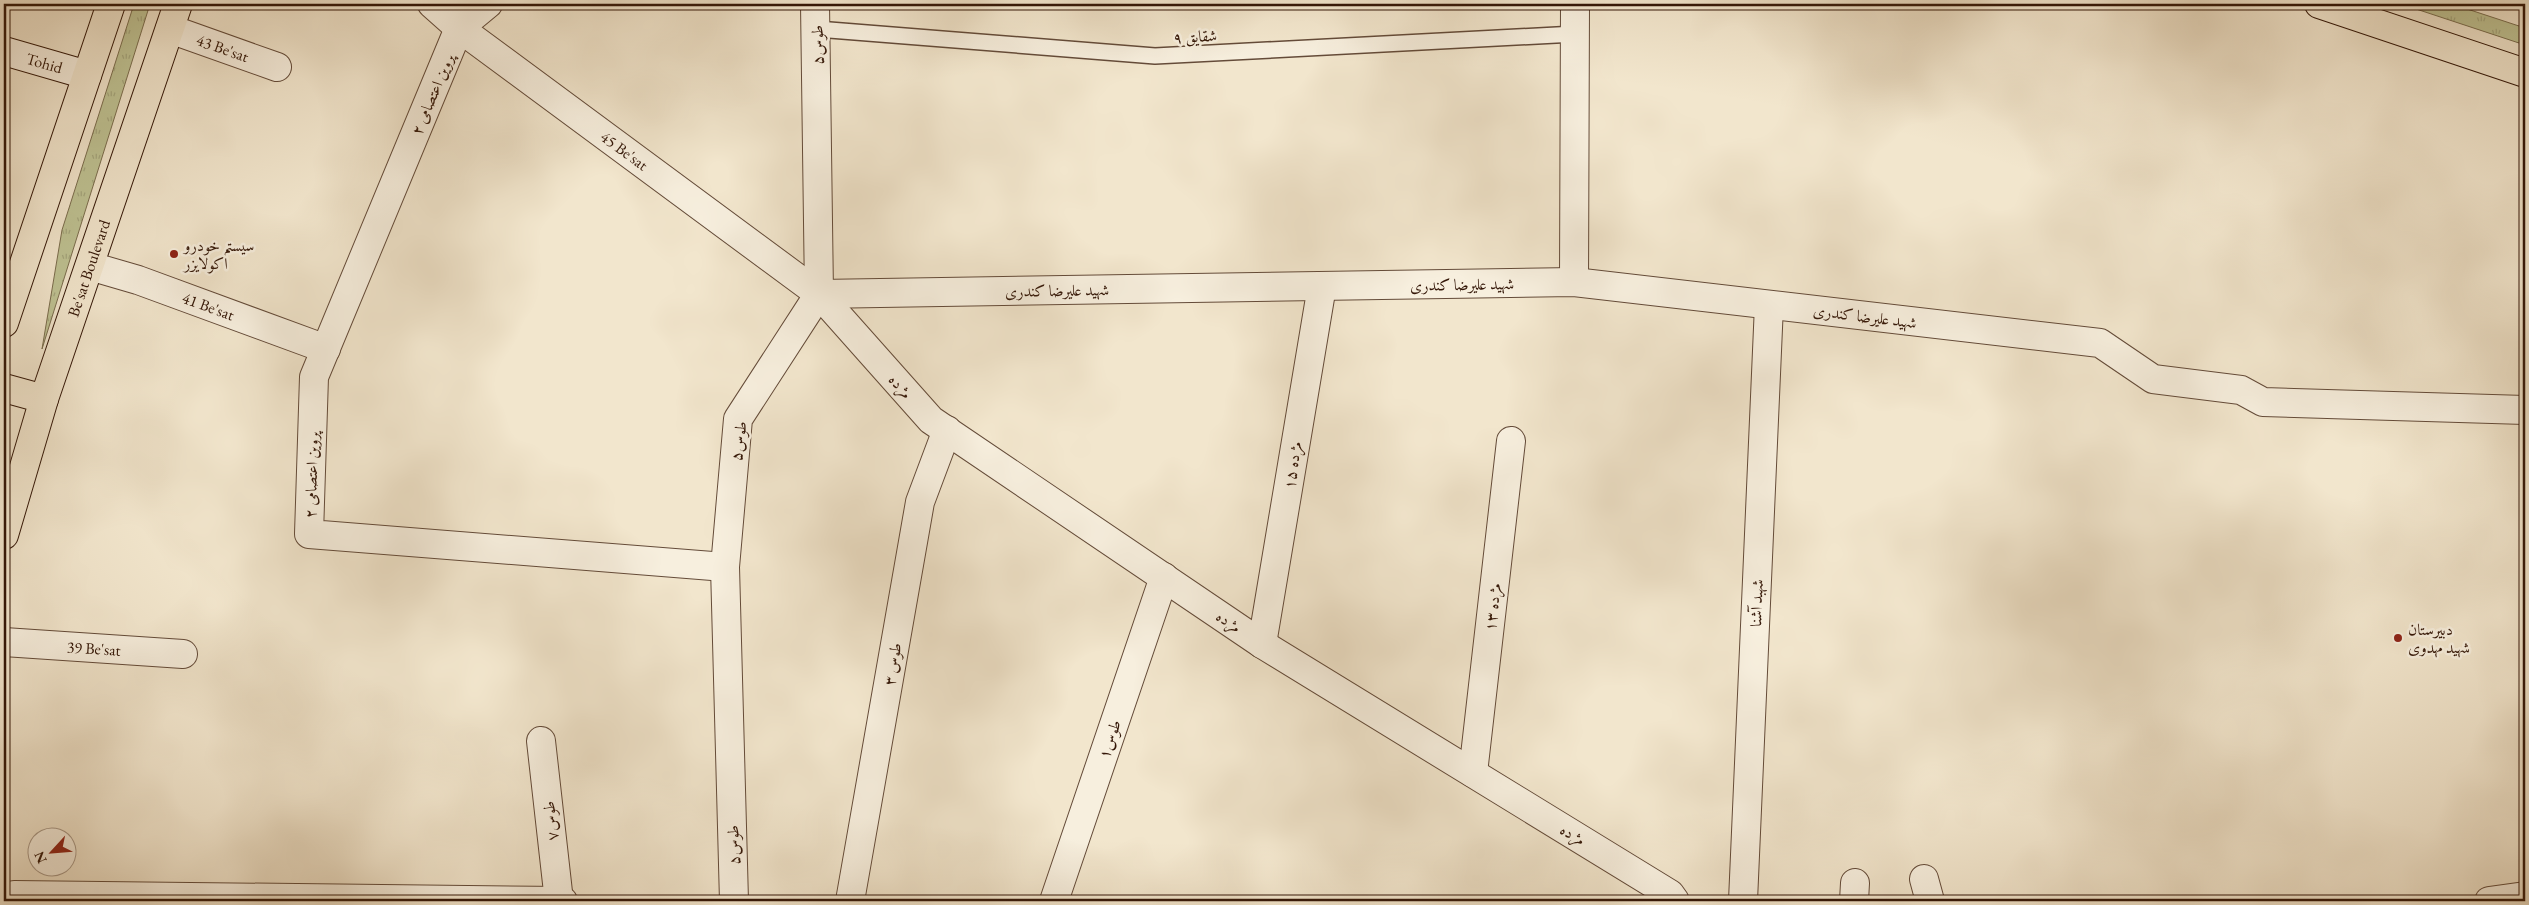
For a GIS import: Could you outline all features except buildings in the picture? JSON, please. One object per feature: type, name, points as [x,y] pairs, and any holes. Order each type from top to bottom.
[{"type":"main road","points":[[4,323],[111,4]]},
{"type":"main road","points":[[2319,4],[2525,73]]},
{"type":"main road","name":"Be'sat Boulevard","points":[[4,535],[44,399],[174,16]]},
{"type":"main road","points":[[4,388],[44,399]]},
{"type":"street","name":"45 Be'sat","points":[[432,4],[459,28],[819,294]]},
{"type":"street","points":[[459,28],[488,4]]},
{"type":"street","points":[[1574,282],[1575,4]]},
{"type":"street","name":"43 Be'sat","points":[[174,16],[277,67]]},
{"type":"street","name":"طوس۵","points":[[734,901],[725,567],[738,419],[819,294],[816,16]]},
{"type":"street","name":"پروین اعتصامی ۲","points":[[459,28],[314,377],[309,534],[725,567]]},
{"type":"street","name":"Tohid","points":[[4,51],[87,75]]},
{"type":"street","name":"41 Be'sat","points":[[90,266],[138,280],[326,349]]},
{"type":"street","name":"شهید علیرضا کندری","points":[[819,294],[1574,282],[2100,343],[2154,379],[2241,390],[2263,402],[2525,410]]},
{"type":"street","name":"مژده ۱۵","points":[[1262,644],[1322,286]]},
{"type":"street","name":"مژده","points":[[819,294],[931,420],[1262,644],[1670,894],[1675,901]]},
{"type":"street","name":"شهبد آشنا","points":[[1743,901],[1769,305]]},
{"type":"street","name":"طوس ۳","points":[[850,901],[920,502],[947,430]]},
{"type":"street","name":"مژده ۱۳","points":[[1473,773],[1511,441]]},
{"type":"street","name":"طوس۱","points":[[1054,901],[1164,577]]},
{"type":"street","name":"39 Be'sat","points":[[4,642],[183,654]]},
{"type":"street","name":"طوس۷","points":[[542,741],[559,901]]},
{"type":"street","points":[[4,898],[14,895],[184,899],[563,901]]},
{"type":"street","points":[[2489,901],[2525,896]]},
{"type":"lane","name":"شقایق ۹","points":[[816,16],[1156,56],[1575,34]]},
{"type":"green space","points":[[134,4],[150,4],[42,349],[62,230]]},
{"type":"green space","points":[[2401,4],[2452,4],[2525,28],[2525,45]]},
{"type":"place","name":"سیستم خودرو اکولایزر","points":[[174,254]]},
{"type":"place","name":"دبیرستان شهید مهدوی","points":[[2398,638]]}]
